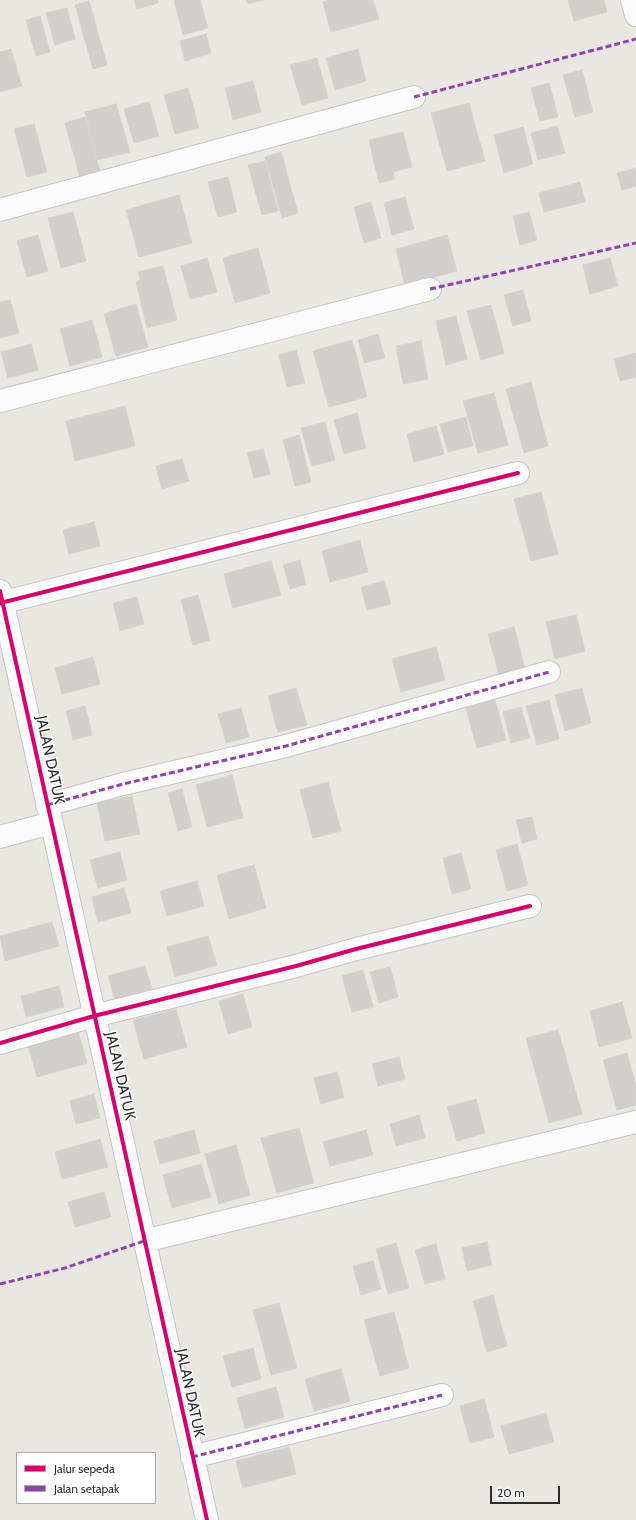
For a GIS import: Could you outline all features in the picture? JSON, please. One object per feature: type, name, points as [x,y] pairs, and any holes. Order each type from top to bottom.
[{"type":"street","points":[[632,0],[636,15]]},
{"type":"street","points":[[0,210],[414,97]]},
{"type":"street","points":[[0,401],[430,289]]},
{"type":"street","points":[[1,599],[518,473]]},
{"type":"street","name":"JALAN DATUK","points":[[1,599],[207,1520]]},
{"type":"street","points":[[0,837],[49,814],[123,784],[286,746],[549,672]]},
{"type":"street","points":[[0,1043],[94,1016],[530,906]]},
{"type":"street","points":[[144,1241],[636,1122]]},
{"type":"street","points":[[192,1457],[442,1395]]},
{"type":"building","points":[[134,0],[157,0],[158,3],[137,9]]},
{"type":"building","points":[[200,0],[208,28],[183,35],[174,1]]},
{"type":"building","points":[[246,0],[263,0],[248,4]]},
{"type":"building","points":[[329,0],[373,0],[379,19],[331,32],[323,2]]},
{"type":"building","points":[[568,0],[604,0],[607,12],[574,21]]},
{"type":"building","points":[[89,1],[107,65],[93,69],[75,5]]},
{"type":"building","points":[[67,8],[75,39],[55,45],[46,13]]},
{"type":"building","points":[[40,16],[50,52],[36,56],[26,20]]},
{"type":"building","points":[[206,34],[211,53],[185,61],[180,41]]},
{"type":"building","points":[[11,49],[22,86],[0,92],[0,52]]},
{"type":"building","points":[[358,49],[366,81],[335,90],[326,58]]},
{"type":"building","points":[[317,58],[328,98],[302,105],[290,65]]},
{"type":"building","points":[[582,70],[593,112],[575,117],[563,75]]},
{"type":"building","points":[[253,81],[261,112],[233,120],[225,88]]},
{"type":"building","points":[[549,83],[558,117],[540,121],[531,88]]},
{"type":"building","points":[[188,88],[199,128],[175,134],[164,95]]},
{"type":"building","points":[[149,102],[159,136],[134,143],[124,109]]},
{"type":"building","points":[[469,103],[485,161],[447,171],[431,113]]},
{"type":"building","points":[[116,104],[130,152],[97,160],[85,112]]},
{"type":"building","points":[[85,117],[101,175],[81,181],[65,123]]},
{"type":"building","points":[[34,124],[47,172],[27,177],[14,129]]},
{"type":"building","points":[[557,126],[565,153],[538,160],[531,133]]},
{"type":"building","points":[[523,127],[533,164],[504,173],[494,135]]},
{"type":"building","points":[[403,132],[412,167],[393,172],[395,179],[379,183],[369,140]]},
{"type":"building","points":[[281,152],[298,213],[282,218],[265,157]]},
{"type":"building","points":[[265,161],[278,211],[262,215],[248,165]]},
{"type":"building","points":[[636,168],[636,186],[622,190],[617,173]]},
{"type":"building","points":[[228,177],[237,212],[218,217],[208,182]]},
{"type":"building","points":[[580,182],[585,202],[544,212],[539,193]]},
{"type":"building","points":[[179,195],[192,243],[139,257],[126,210]]},
{"type":"building","points":[[405,197],[414,229],[392,235],[384,203]]},
{"type":"building","points":[[371,202],[381,238],[364,243],[354,207]]},
{"type":"building","points":[[73,212],[86,261],[61,268],[48,218]]},
{"type":"building","points":[[529,212],[537,240],[520,245],[513,216]]},
{"type":"building","points":[[38,235],[48,271],[27,277],[17,241]]},
{"type":"building","points":[[447,235],[457,271],[405,285],[396,249]]},
{"type":"building","points":[[258,248],[270,293],[235,303],[223,258]]},
{"type":"building","points":[[207,258],[217,292],[190,299],[181,266]]},
{"type":"building","points":[[610,258],[618,286],[590,294],[583,265]]},
{"type":"building","points":[[163,266],[177,320],[147,328],[136,282],[140,280],[138,272]]},
{"type":"building","points":[[523,290],[531,321],[513,326],[504,295]]},
{"type":"building","points":[[10,300],[19,333],[0,338],[0,302]]},
{"type":"building","points":[[136,304],[148,347],[116,356],[104,314]]},
{"type":"building","points":[[491,305],[504,353],[481,360],[467,311]]},
{"type":"building","points":[[456,316],[467,359],[446,365],[436,321]]},
{"type":"building","points":[[92,320],[102,357],[70,366],[60,329]]},
{"type":"building","points":[[378,334],[385,358],[364,363],[358,340]]},
{"type":"building","points":[[352,340],[367,397],[329,407],[313,351]]},
{"type":"building","points":[[421,341],[428,379],[403,384],[396,346]]},
{"type":"building","points":[[31,344],[38,370],[8,378],[1,352]]},
{"type":"building","points":[[296,350],[305,383],[287,387],[279,355]]},
{"type":"building","points":[[636,353],[636,377],[620,381],[614,359]]},
{"type":"building","points":[[531,382],[548,446],[524,453],[506,389]]},
{"type":"building","points":[[494,393],[508,445],[478,453],[463,401]]},
{"type":"building","points":[[125,406],[135,446],[75,461],[66,421]]},
{"type":"building","points":[[357,413],[366,448],[344,454],[334,420]]},
{"type":"building","points":[[466,417],[473,446],[448,452],[440,424]]},
{"type":"building","points":[[325,422],[335,460],[312,466],[301,428]]},
{"type":"building","points":[[436,426],[444,454],[414,462],[407,434]]},
{"type":"building","points":[[299,435],[311,482],[295,486],[283,440]]},
{"type":"building","points":[[263,449],[270,474],[254,478],[247,453]]},
{"type":"building","points":[[182,459],[189,481],[162,489],[156,466]]},
{"type":"building","points":[[541,492],[558,554],[531,561],[514,499]]},
{"type":"building","points":[[94,522],[100,546],[69,554],[63,530]]},
{"type":"building","points":[[360,540],[368,572],[330,582],[322,551]]},
{"type":"building","points":[[300,560],[306,584],[290,589],[283,565]]},
{"type":"building","points":[[271,561],[281,595],[233,608],[224,574]]},
{"type":"building","points":[[384,581],[391,604],[367,610],[361,587]]},
{"type":"building","points":[[198,595],[210,640],[193,645],[181,600]]},
{"type":"building","points":[[137,597],[144,624],[120,631],[113,603]]},
{"type":"building","points":[[576,615],[585,651],[555,659],[546,622]]},
{"type":"building","points":[[514,627],[525,668],[499,675],[488,634]]},
{"type":"building","points":[[436,647],[445,680],[401,692],[392,659]]},
{"type":"building","points":[[93,657],[100,684],[62,694],[55,668]]},
{"type":"building","points":[[296,688],[307,725],[278,732],[268,696]]},
{"type":"building","points":[[582,688],[591,723],[565,731],[555,695]]},
{"type":"building","points":[[495,700],[506,740],[477,748],[466,708]]},
{"type":"building","points":[[549,700],[559,739],[537,745],[526,706]]},
{"type":"building","points":[[85,706],[92,735],[73,740],[66,711]]},
{"type":"building","points":[[521,707],[530,738],[511,743],[503,712]]},
{"type":"building","points":[[241,708],[249,737],[226,743],[218,714]]},
{"type":"building","points":[[232,775],[243,818],[207,827],[196,785]]},
{"type":"building","points":[[328,782],[341,831],[313,838],[300,790]]},
{"type":"building","points":[[182,789],[192,827],[178,831],[168,793]]},
{"type":"building","points":[[132,796],[140,834],[105,841],[97,803]]},
{"type":"building","points":[[532,817],[537,839],[522,843],[516,820]]},
{"type":"building","points":[[517,844],[528,885],[507,891],[496,850]]},
{"type":"building","points":[[120,852],[127,880],[98,888],[90,860]]},
{"type":"building","points":[[461,853],[471,889],[452,894],[443,858]]},
{"type":"building","points":[[254,865],[266,908],[229,919],[217,875]]},
{"type":"building","points":[[197,881],[204,906],[167,916],[160,891]]},
{"type":"building","points":[[124,888],[131,913],[98,922],[92,897]]},
{"type":"building","points":[[52,922],[59,946],[5,961],[0,936]]},
{"type":"building","points":[[208,936],[217,965],[175,977],[167,947]]},
{"type":"building","points":[[145,966],[152,989],[115,999],[108,976]]},
{"type":"building","points":[[390,967],[398,997],[379,1003],[370,972]]},
{"type":"building","points":[[363,970],[373,1007],[352,1012],[342,976]]},
{"type":"building","points":[[59,986],[64,1007],[26,1017],[21,996]]},
{"type":"building","points":[[243,994],[252,1027],[228,1034],[219,1001]]},
{"type":"building","points":[[622,1002],[632,1038],[599,1047],[590,1011]]},
{"type":"building","points":[[176,1009],[187,1047],[144,1059],[133,1020]]},
{"type":"building","points":[[558,1030],[582,1114],[549,1123],[526,1038]]},
{"type":"building","points":[[78,1031],[87,1063],[37,1077],[28,1045]]},
{"type":"building","points":[[627,1053],[636,1086],[636,1105],[617,1110],[603,1060]]},
{"type":"building","points":[[399,1057],[405,1079],[378,1086],[372,1064]]},
{"type":"building","points":[[337,1072],[344,1097],[321,1104],[314,1078]]},
{"type":"building","points":[[94,1094],[100,1118],[76,1124],[70,1101]]},
{"type":"building","points":[[476,1099],[485,1133],[457,1141],[447,1107]]},
{"type":"building","points":[[419,1115],[425,1138],[396,1146],[390,1124]]},
{"type":"building","points":[[299,1128],[314,1183],[277,1193],[261,1138]]},
{"type":"building","points":[[194,1130],[200,1153],[160,1164],[154,1141]]},
{"type":"building","points":[[366,1130],[373,1155],[330,1166],[323,1142]]},
{"type":"building","points":[[100,1139],[108,1167],[62,1179],[55,1152]]},
{"type":"building","points":[[236,1145],[250,1195],[219,1204],[205,1154]]},
{"type":"building","points":[[201,1164],[211,1197],[172,1208],[163,1175]]},
{"type":"building","points":[[104,1192],[111,1217],[75,1227],[68,1202]]},
{"type":"building","points":[[487,1242],[492,1265],[467,1271],[462,1248]]},
{"type":"building","points":[[396,1243],[409,1288],[388,1294],[376,1249]]},
{"type":"building","points":[[436,1244],[445,1279],[425,1284],[415,1250]]},
{"type":"building","points":[[373,1261],[381,1289],[361,1295],[353,1266]]},
{"type":"building","points":[[493,1295],[507,1346],[487,1352],[473,1301]]},
{"type":"building","points":[[279,1303],[297,1368],[271,1375],[253,1310]]},
{"type":"building","points":[[394,1312],[409,1368],[380,1376],[364,1320]]},
{"type":"building","points":[[253,1348],[261,1379],[232,1387],[223,1356]]},
{"type":"building","points":[[341,1369],[350,1401],[314,1411],[305,1379]]},
{"type":"building","points":[[276,1387],[284,1417],[245,1428],[237,1398]]},
{"type":"building","points":[[484,1399],[494,1437],[470,1443],[460,1406]]},
{"type":"building","points":[[546,1413],[554,1442],[509,1454],[501,1426]]},
{"type":"building","points":[[289,1447],[296,1474],[243,1488],[236,1461]]},
{"type":"marked path","points":[[414,97],[636,39]]},
{"type":"marked path","points":[[430,289],[636,243]]},
{"type":"marked path","points":[[47,805],[123,784],[286,746],[549,672]]},
{"type":"marked path","points":[[0,1284],[65,1268],[144,1241],[145,1245]]},
{"type":"marked path","points":[[192,1457],[442,1395]]},
{"type":"cycle path","points":[[0,603],[518,473]]},
{"type":"cycle path","points":[[0,591],[207,1520]]},
{"type":"cycle path","points":[[0,1043],[94,1016],[530,906]]}]
